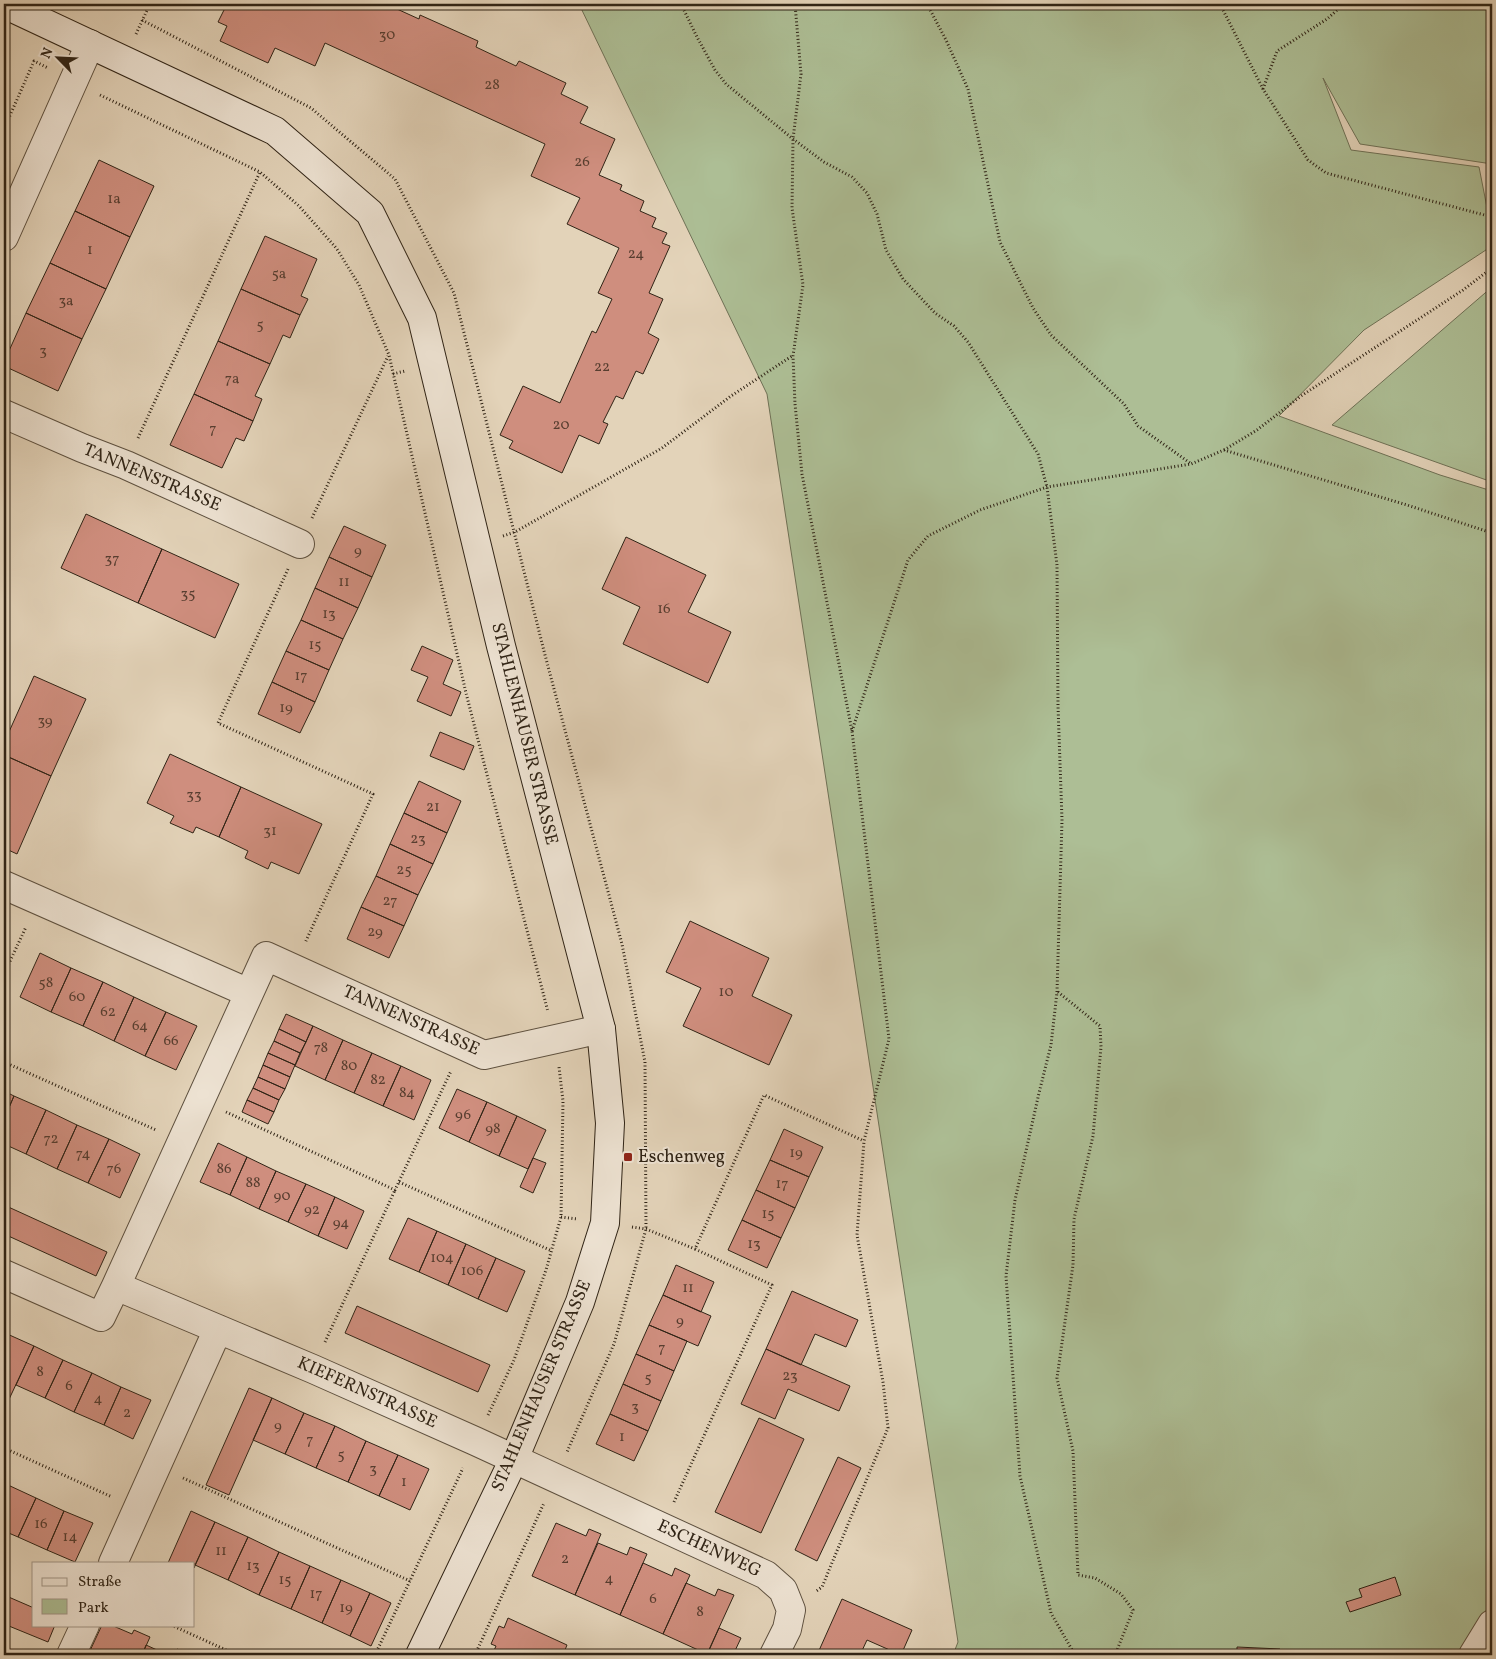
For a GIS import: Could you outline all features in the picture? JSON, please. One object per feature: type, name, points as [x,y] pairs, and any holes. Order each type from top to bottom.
[{"type":"street","name":"STAHLENHAUSER STRASSE","points":[[4,4],[275,131],[370,213],[422,318],[501,646],[601,1029],[610,1123],[604,1223],[580,1302],[514,1459],[420,1655]]},
{"type":"street","points":[[4,237],[90,44]]},
{"type":"street","name":"TANNENSTRASSE","points":[[4,414],[126,465],[300,544]]},
{"type":"street","points":[[4,885],[249,993]]},
{"type":"street","name":"TANNENSTRASSE","points":[[116,1286],[266,956],[484,1055],[601,1029]]},
{"type":"street","points":[[4,1274],[101,1317],[116,1286]]},
{"type":"street","name":"KIEFERNSTRASSE","points":[[116,1286],[313,1369],[514,1459]]},
{"type":"street","points":[[113,1562],[218,1329]]},
{"type":"street","name":"ESCHENWEG","points":[[514,1459],[766,1575],[783,1590],[791,1610]]},
{"type":"street","points":[[774,1655],[787,1629],[791,1610]]},
{"type":"street","points":[[1473,1655],[1492,1624]]},
{"type":"street","points":[[72,1655],[85,1626]]},
{"type":"path","points":[[681,4],[697,37],[726,84],[792,139],[824,162],[852,177],[867,193],[877,214],[886,250],[903,279],[930,308],[954,326],[968,342],[1038,454],[1047,487],[1057,565],[1058,706],[1062,820],[1057,992],[1052,1045],[1039,1093],[1016,1200],[1006,1276],[1020,1476],[1051,1613],[1075,1655]]},
{"type":"path","points":[[791,1610],[822,1587],[888,1428],[884,1382],[857,1235],[864,1141],[889,1039],[852,732],[802,474],[795,404],[793,356],[803,285],[792,208],[792,139],[801,74],[794,4]]},
{"type":"path","points":[[927,4],[968,89],[1000,242],[1032,308],[1051,335],[1124,404],[1138,426],[1191,464]]},
{"type":"path","points":[[1220,4],[1263,89],[1308,160],[1326,173],[1492,217]]},
{"type":"path","points":[[1263,89],[1277,51],[1326,19],[1344,4]]},
{"type":"path","points":[[4,129],[34,61],[73,82],[260,172],[299,206],[337,249],[359,285],[388,355],[469,703],[556,1039],[563,1101],[562,1187],[561,1217],[552,1251],[514,1360],[375,1655]]},
{"type":"path","points":[[126,465],[260,172]]},
{"type":"path","points":[[852,732],[908,560],[928,536],[980,510],[1047,487],[1191,464],[1224,450],[1256,430],[1302,396],[1442,305],[1492,268]]},
{"type":"path","points":[[293,968],[373,794],[218,723],[388,355]]},
{"type":"path","points":[[476,544],[515,532],[662,448],[731,396],[793,356]]},
{"type":"path","points":[[1224,450],[1407,505],[1492,533]]},
{"type":"path","points":[[4,717],[8,708]]},
{"type":"path","points":[[4,974],[38,901]]},
{"type":"path","points":[[1057,992],[1100,1026],[1101,1046],[1093,1136],[1074,1219],[1073,1265],[1057,1378],[1073,1451],[1078,1575],[1095,1578],[1121,1594],[1134,1610],[1116,1655]]},
{"type":"path","points":[[313,1369],[463,1045]]},
{"type":"path","points":[[4,1062],[182,1142]]},
{"type":"path","points":[[695,1249],[764,1095],[864,1141]]},
{"type":"path","points":[[200,1100],[395,1190]]},
{"type":"path","points":[[399,1182],[552,1251]]},
{"type":"path","points":[[646,1229],[695,1249],[772,1285],[663,1528]]},
{"type":"path","points":[[4,1448],[137,1509]]},
{"type":"path","points":[[156,1466],[410,1581]]},
{"type":"path","points":[[173,1626],[237,1655]]},
{"type":"green space","points":[[579,4],[1492,4],[1492,164],[1360,144],[1323,78],[1351,150],[1479,167],[1492,233],[1492,246],[1364,330],[1279,416],[1440,475],[1492,491],[1492,1655],[953,1655],[958,1642],[767,394]]},
{"type":"green space","points":[[1492,287],[1492,482],[1332,425]]},
{"type":"building","points":[[227,4],[252,4],[261,8],[263,4],[386,4],[419,19],[420,15],[478,41],[476,47],[516,66],[519,61],[566,83],[561,94],[588,107],[580,123],[615,139],[599,175],[622,185],[620,190],[644,201],[640,211],[656,218],[652,227],[667,233],[662,243],[670,246],[649,293],[663,299],[648,333],[659,339],[643,374],[636,371],[623,399],[616,396],[603,422],[608,424],[599,444],[579,435],[562,473],[509,448],[513,441],[500,435],[523,386],[560,403],[592,331],[596,333],[612,299],[598,293],[619,248],[567,224],[580,198],[531,176],[545,144],[325,43],[315,66],[275,48],[268,63],[220,41],[227,26],[218,22]]},
{"type":"building","points":[[99,160],[154,186],[130,237],[75,211]]},
{"type":"building","points":[[75,211],[130,237],[106,289],[50,263]]},
{"type":"building","points":[[265,236],[317,259],[301,296],[308,299],[300,315],[241,289]]},
{"type":"building","points":[[50,263],[106,289],[82,339],[26,313]]},
{"type":"building","points":[[241,289],[300,315],[290,338],[283,335],[270,364],[218,341]]},
{"type":"building","points":[[26,313],[82,339],[58,391],[4,366],[4,362]]},
{"type":"building","points":[[218,341],[270,364],[255,396],[262,399],[253,421],[194,394]]},
{"type":"building","points":[[194,394],[253,421],[244,441],[236,438],[222,468],[170,445]]},
{"type":"building","points":[[86,514],[162,549],[138,603],[61,568]]},
{"type":"building","points":[[344,526],[386,545],[372,577],[329,557]]},
{"type":"building","points":[[626,537],[706,575],[688,612],[731,632],[708,683],[623,644],[640,607],[602,589]]},
{"type":"building","points":[[162,549],[239,584],[215,638],[138,603]]},
{"type":"building","points":[[329,557],[372,577],[358,608],[315,588]]},
{"type":"building","points":[[315,588],[358,608],[343,639],[301,620]]},
{"type":"building","points":[[301,620],[343,639],[329,670],[286,651]]},
{"type":"building","points":[[422,646],[453,660],[443,684],[461,692],[451,716],[417,701],[428,677],[411,670]]},
{"type":"building","points":[[286,651],[329,670],[315,702],[272,682]]},
{"type":"building","points":[[34,676],[86,699],[51,776],[4,755],[4,743]]},
{"type":"building","points":[[272,682],[315,702],[300,733],[258,714]]},
{"type":"building","points":[[440,732],[474,746],[464,770],[430,756]]},
{"type":"building","points":[[170,754],[241,787],[219,837],[196,827],[193,833],[170,823],[174,816],[147,803]]},
{"type":"building","points":[[4,755],[51,776],[17,854],[4,848]]},
{"type":"building","points":[[419,781],[461,801],[447,833],[404,813]]},
{"type":"building","points":[[241,787],[322,824],[299,874],[271,862],[268,869],[245,858],[248,851],[219,837]]},
{"type":"building","points":[[404,813],[447,833],[433,864],[390,844]]},
{"type":"building","points":[[390,844],[433,864],[418,895],[376,876]]},
{"type":"building","points":[[376,876],[418,895],[404,926],[361,907]]},
{"type":"building","points":[[361,907],[404,926],[389,958],[347,939]]},
{"type":"building","points":[[690,921],[769,958],[752,996],[792,1015],[769,1065],[683,1026],[701,988],[666,972]]},
{"type":"building","points":[[40,953],[71,968],[51,1012],[20,997]]},
{"type":"building","points":[[71,968],[103,982],[83,1026],[51,1012]]},
{"type":"building","points":[[103,982],[134,997],[114,1041],[83,1026]]},
{"type":"building","points":[[134,997],[166,1012],[145,1056],[114,1041]]},
{"type":"building","points":[[166,1012],[197,1026],[176,1070],[145,1056]]},
{"type":"building","points":[[286,1014],[313,1026],[306,1042],[279,1029]]},
{"type":"building","points":[[313,1026],[343,1040],[325,1080],[295,1066]]},
{"type":"building","points":[[279,1029],[306,1042],[300,1053],[274,1041]]},
{"type":"building","points":[[343,1040],[372,1053],[354,1093],[325,1080]]},
{"type":"building","points":[[274,1041],[300,1053],[295,1065],[268,1053]]},
{"type":"building","points":[[268,1053],[295,1065],[290,1077],[263,1065]]},
{"type":"building","points":[[372,1053],[401,1066],[383,1106],[354,1093]]},
{"type":"building","points":[[263,1065],[290,1077],[285,1089],[258,1077]]},
{"type":"building","points":[[401,1066],[431,1080],[414,1120],[383,1106]]},
{"type":"building","points":[[258,1077],[285,1089],[279,1100],[253,1088]]},
{"type":"building","points":[[253,1088],[279,1100],[274,1112],[247,1100]]},
{"type":"building","points":[[457,1089],[487,1102],[469,1142],[439,1128]]},
{"type":"building","points":[[4,1091],[14,1096],[4,1119]]},
{"type":"building","points":[[14,1096],[46,1110],[26,1154],[4,1144],[4,1119]]},
{"type":"building","points":[[247,1100],[274,1112],[268,1124],[242,1112]]},
{"type":"building","points":[[487,1102],[517,1116],[499,1156],[469,1142]]},
{"type":"building","points":[[46,1110],[77,1125],[57,1169],[26,1154]]},
{"type":"building","points":[[517,1116],[546,1130],[528,1169],[499,1156]]},
{"type":"building","points":[[77,1125],[109,1139],[88,1183],[57,1169]]},
{"type":"building","points":[[784,1129],[823,1147],[809,1177],[770,1160]]},
{"type":"building","points":[[109,1139],[140,1154],[120,1198],[88,1183]]},
{"type":"building","points":[[218,1143],[247,1157],[230,1195],[200,1182]]},
{"type":"building","points":[[247,1157],[276,1171],[259,1209],[230,1195]]},
{"type":"building","points":[[533,1158],[546,1163],[533,1193],[520,1187]]},
{"type":"building","points":[[770,1160],[809,1177],[795,1208],[756,1190]]},
{"type":"building","points":[[276,1171],[306,1184],[288,1222],[259,1209]]},
{"type":"building","points":[[306,1184],[335,1197],[318,1236],[288,1222]]},
{"type":"building","points":[[756,1190],[795,1208],[781,1238],[742,1220]]},
{"type":"building","points":[[335,1197],[364,1211],[347,1249],[318,1236]]},
{"type":"building","points":[[4,1205],[107,1252],[96,1276],[4,1234]]},
{"type":"building","points":[[408,1218],[437,1231],[419,1272],[389,1259]]},
{"type":"building","points":[[742,1220],[781,1238],[767,1268],[728,1250]]},
{"type":"building","points":[[437,1231],[466,1244],[448,1285],[419,1272]]},
{"type":"building","points":[[466,1244],[496,1258],[478,1299],[448,1285]]},
{"type":"building","points":[[496,1258],[525,1271],[507,1312],[478,1299]]},
{"type":"building","points":[[676,1265],[714,1282],[701,1312],[663,1295]]},
{"type":"building","points":[[792,1291],[858,1320],[846,1347],[815,1334],[801,1365],[766,1349]]},
{"type":"building","points":[[663,1295],[711,1316],[698,1346],[649,1325]]},
{"type":"building","points":[[357,1306],[490,1365],[478,1392],[345,1333]]},
{"type":"building","points":[[649,1325],[687,1341],[674,1371],[636,1354]]},
{"type":"building","points":[[5,1333],[34,1346],[4,1410],[4,1335]]},
{"type":"building","points":[[34,1346],[63,1360],[45,1398],[16,1385]]},
{"type":"building","points":[[766,1349],[850,1386],[839,1411],[788,1389],[775,1419],[741,1404]]},
{"type":"building","points":[[636,1354],[674,1371],[661,1401],[623,1384]]},
{"type":"building","points":[[63,1360],[92,1373],[74,1412],[45,1398]]},
{"type":"building","points":[[92,1373],[121,1387],[104,1425],[74,1412]]},
{"type":"building","points":[[623,1384],[661,1401],[648,1431],[610,1414]]},
{"type":"building","points":[[121,1387],[151,1400],[133,1439],[104,1425]]},
{"type":"building","points":[[249,1388],[272,1398],[229,1495],[206,1485]]},
{"type":"building","points":[[272,1398],[304,1413],[285,1454],[253,1440]]},
{"type":"building","points":[[304,1413],[335,1426],[316,1468],[285,1454]]},
{"type":"building","points":[[610,1414],[648,1431],[634,1461],[596,1444]]},
{"type":"building","points":[[759,1418],[804,1439],[761,1533],[715,1512]]},
{"type":"building","points":[[335,1426],[366,1441],[348,1482],[316,1468]]},
{"type":"building","points":[[366,1441],[398,1455],[379,1496],[348,1482]]},
{"type":"building","points":[[398,1455],[429,1469],[410,1510],[379,1496]]},
{"type":"building","points":[[838,1457],[861,1468],[817,1561],[795,1550]]},
{"type":"building","points":[[8,1485],[36,1498],[18,1537],[4,1531],[4,1494]]},
{"type":"building","points":[[36,1498],[64,1511],[47,1550],[18,1537]]},
{"type":"building","points":[[64,1511],[93,1523],[75,1562],[47,1550]]},
{"type":"building","points":[[191,1511],[215,1522],[195,1566],[195,1562],[168,1562]]},
{"type":"building","points":[[215,1522],[248,1537],[228,1580],[195,1565]]},
{"type":"building","points":[[556,1523],[586,1536],[589,1529],[601,1534],[575,1595],[532,1576]]},
{"type":"building","points":[[248,1537],[279,1552],[259,1595],[228,1580]]},
{"type":"building","points":[[598,1543],[627,1555],[630,1547],[647,1554],[620,1615],[575,1595]]},
{"type":"building","points":[[279,1552],[310,1566],[291,1609],[259,1595]]},
{"type":"building","points":[[643,1563],[672,1576],[675,1568],[690,1575],[663,1634],[620,1615]]},
{"type":"building","points":[[310,1566],[341,1580],[322,1623],[291,1609]]},
{"type":"building","points":[[1395,1577],[1401,1595],[1350,1612],[1346,1602],[1362,1597],[1359,1589]]},
{"type":"building","points":[[341,1580],[370,1593],[350,1636],[322,1623]]},
{"type":"building","points":[[686,1583],[715,1596],[718,1589],[734,1595],[707,1654],[663,1634]]},
{"type":"building","points":[[370,1593],[391,1603],[371,1646],[350,1636]]},
{"type":"building","points":[[4,1595],[32,1607],[32,1626],[55,1626],[48,1642],[4,1624]]},
{"type":"building","points":[[842,1599],[912,1630],[901,1655],[867,1640],[860,1655],[817,1655]]},
{"type":"building","points":[[508,1618],[567,1645],[563,1655],[492,1655],[496,1646],[491,1644],[499,1626],[504,1628]]},
{"type":"building","points":[[102,1626],[113,1626],[132,1634],[134,1630],[150,1637],[142,1655],[88,1655]]},
{"type":"building","points":[[719,1628],[741,1638],[733,1655],[707,1655]]},
{"type":"building","points":[[146,1645],[168,1655],[142,1655]]},
{"type":"building","points":[[1237,1647],[1280,1649],[1279,1655],[1237,1655]]},
{"type":"building","points":[[177,1649],[191,1655],[174,1655]]},
{"type":"building","points":[[1179,1650],[1207,1651],[1207,1655],[1146,1655],[1146,1651],[1179,1653]]},
{"type":"place","name":"Eschenweg","points":[[628,1157]]}]
